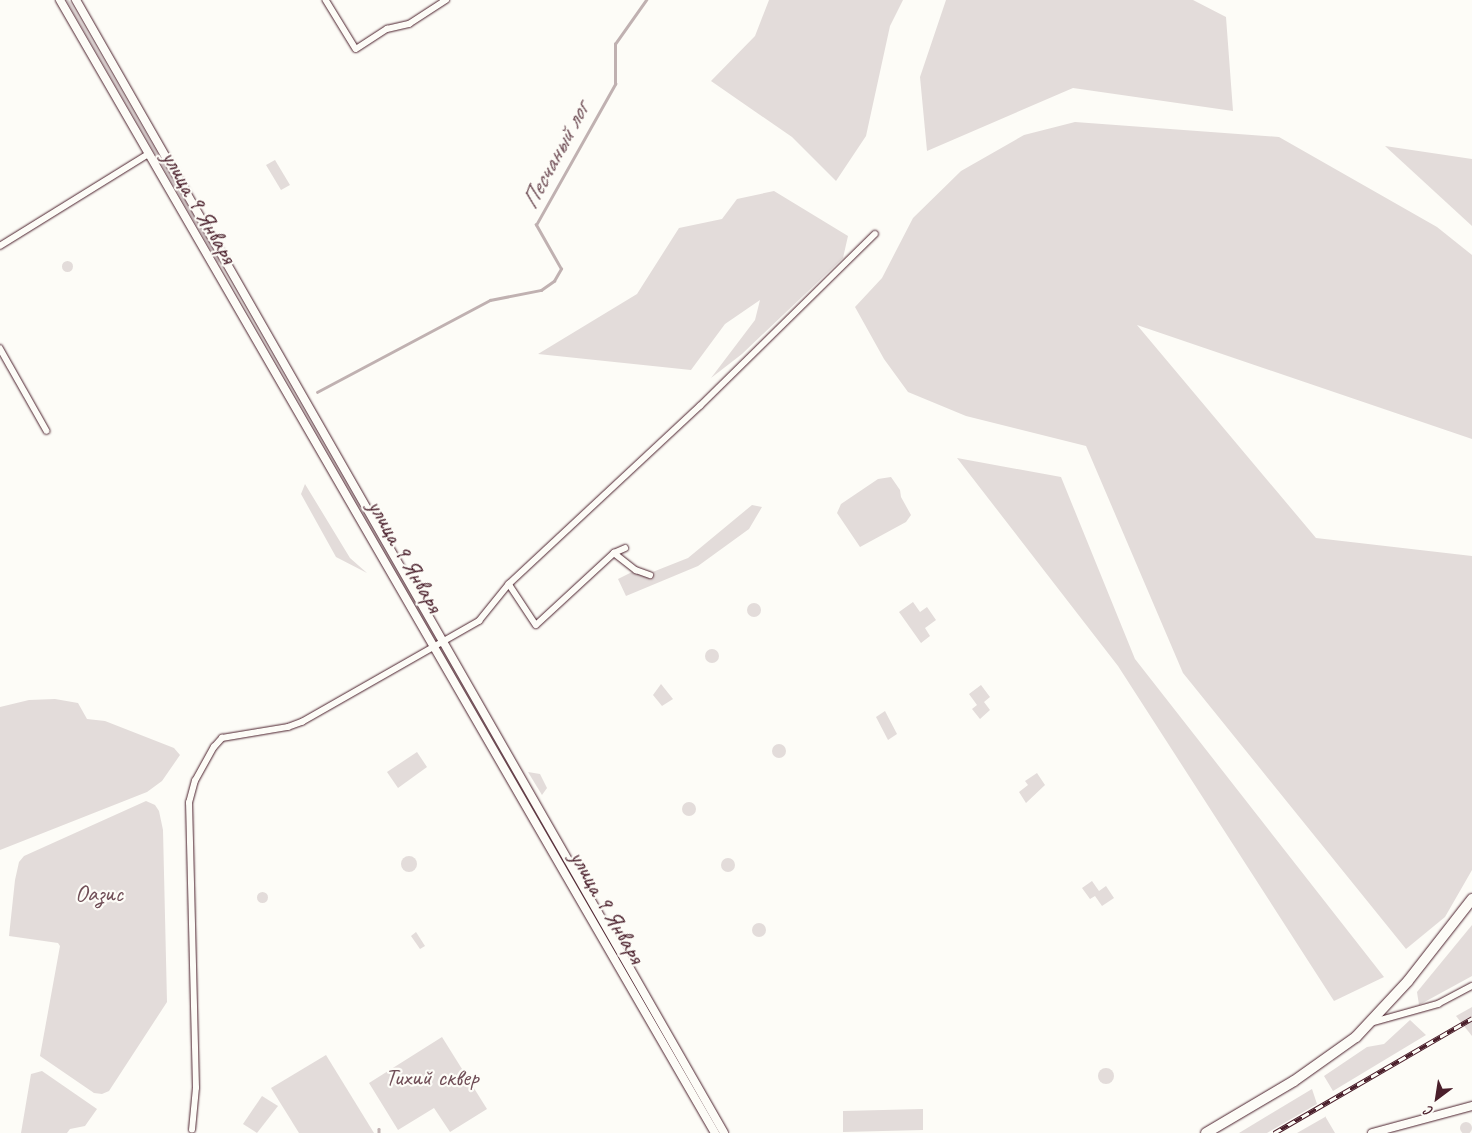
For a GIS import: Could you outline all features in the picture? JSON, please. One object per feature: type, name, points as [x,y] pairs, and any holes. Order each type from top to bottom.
[{"type":"highway","points":[[1206,1133],[1312,1069],[1370,1023],[1472,899]]},
{"type":"main road","name":"улица 9 Января","points":[[60,0],[147,155],[393,574],[715,1133]]},
{"type":"main road","name":"улица 9 Января","points":[[76,0],[724,1133]]},
{"type":"main road","points":[[393,574],[401,570]]},
{"type":"main road","points":[[1372,1133],[1472,1106]]},
{"type":"street","points":[[326,0],[356,49],[387,29],[408,24],[446,0]]},
{"type":"street","points":[[0,246],[147,155]]},
{"type":"street","points":[[192,1130],[196,1088],[189,803],[195,781],[222,738],[288,728],[302,722],[479,621],[508,584],[705,401],[875,234]]},
{"type":"street","points":[[0,348],[47,431]]},
{"type":"street","points":[[508,584],[536,625],[614,553],[625,548]]},
{"type":"street","points":[[614,553],[636,570],[650,575]]},
{"type":"street","points":[[1370,1023],[1438,1004],[1472,986]]},
{"type":"green space","points":[[66,0],[69,0],[220,261],[218,263]]},
{"type":"green space","points":[[769,0],[903,0],[890,26],[866,136],[836,181],[792,137],[711,81],[755,36]]},
{"type":"green space","points":[[946,0],[1193,0],[1226,17],[1233,111],[1073,88],[927,151],[920,77]]},
{"type":"green space","points":[[1075,122],[1279,137],[1437,227],[1472,255],[1472,439],[1137,325],[1316,538],[1472,556],[1472,870],[1445,917],[1406,949],[1183,673],[1086,446],[966,416],[908,392],[884,359],[855,307],[882,278],[913,218],[961,171],[1024,135]]},
{"type":"green space","points":[[1385,146],[1472,159],[1472,226]]},
{"type":"green space","points":[[275,160],[290,185],[281,190],[266,165]]},
{"type":"green space","points":[[774,191],[848,236],[843,258],[742,354],[711,378],[755,320],[760,300],[725,324],[691,370],[538,354],[637,294],[679,228],[722,219],[737,199]]},
{"type":"green space","points":[[67,260],[73,266],[67,272],[61,266]]},
{"type":"green space","points":[[957,458],[1061,477],[1135,659],[1384,977],[1334,1001],[1118,666]]},
{"type":"green space","points":[[891,477],[900,490],[901,497],[911,515],[906,522],[860,547],[837,513],[841,504],[878,479]]},
{"type":"green space","points":[[305,484],[350,558],[367,573],[336,557],[301,494]]},
{"type":"green space","points":[[752,505],[762,507],[749,529],[698,566],[626,596],[618,579],[636,570],[645,575],[688,558]]},
{"type":"green space","points":[[913,602],[920,612],[927,607],[936,620],[925,628],[930,636],[921,643],[899,612]]},
{"type":"green space","points":[[751,603],[757,603],[761,610],[757,617],[751,617],[747,613],[747,607]]},
{"type":"green space","points":[[709,649],[715,649],[719,656],[715,663],[709,663],[705,659],[705,653]]},
{"type":"green space","points":[[661,684],[673,699],[662,706],[653,695]]},
{"type":"green space","points":[[981,685],[990,697],[984,702],[990,710],[980,719],[972,709],[977,705],[969,694]]},
{"type":"green space","points":[[55,699],[78,703],[87,719],[105,721],[174,748],[180,755],[162,781],[147,792],[0,850],[0,707],[29,700]]},
{"type":"green space","points":[[885,711],[897,734],[888,740],[876,717]]},
{"type":"green space","points":[[776,744],[782,744],[786,751],[782,758],[776,758],[772,754],[772,748]]},
{"type":"green space","points":[[417,752],[427,767],[398,788],[387,772]]},
{"type":"green space","points":[[528,772],[540,774],[547,788],[542,795]]},
{"type":"green space","points":[[1037,773],[1045,785],[1026,803],[1019,792],[1028,785],[1025,781]]},
{"type":"green space","name":"Оазис","points":[[146,801],[155,805],[159,811],[163,830],[167,1002],[109,1091],[102,1094],[94,1093],[40,1056],[60,946],[58,943],[9,936],[15,880],[19,862],[24,856]]},
{"type":"green space","points":[[689,802],[694,804],[696,809],[694,814],[689,816],[684,814],[682,809],[684,804]]},
{"type":"green space","points":[[409,856],[417,864],[409,872],[401,864]]},
{"type":"green space","points":[[725,858],[731,858],[735,865],[731,872],[725,872],[721,868],[721,862]]},
{"type":"green space","points":[[1092,881],[1099,891],[1106,886],[1114,898],[1102,906],[1095,896],[1090,899],[1082,888]]},
{"type":"green space","points":[[262,891],[268,897],[262,903],[256,897]]},
{"type":"green space","points":[[759,923],[764,925],[766,930],[764,935],[759,937],[754,935],[752,930],[754,925]]},
{"type":"green space","points":[[1472,925],[1472,976],[1419,1005],[1417,992]]},
{"type":"green space","points":[[416,932],[425,946],[420,949],[411,936]]},
{"type":"green space","points":[[1472,1007],[1472,1036],[1456,1016]]},
{"type":"green space","points":[[1410,1020],[1426,1035],[1333,1091],[1324,1076],[1367,1047],[1384,1044]]},
{"type":"green space","name":"Тихий сквер","points":[[442,1037],[487,1109],[450,1132],[434,1108],[398,1130],[369,1083]]},
{"type":"green space","points":[[326,1055],[374,1133],[299,1133],[271,1088]]},
{"type":"green space","points":[[1103,1068],[1109,1068],[1114,1073],[1112,1082],[1103,1084],[1098,1079],[1098,1073]]},
{"type":"green space","points":[[42,1071],[97,1109],[85,1126],[70,1129],[67,1133],[21,1133],[31,1074]]},
{"type":"green space","points":[[1312,1089],[1317,1104],[1267,1133],[1239,1133]]},
{"type":"green space","points":[[262,1096],[278,1106],[257,1133],[243,1124]]},
{"type":"green space","points":[[923,1109],[923,1130],[843,1132],[843,1111]]},
{"type":"green space","points":[[1325,1117],[1335,1133],[1297,1133]]},
{"type":"green space","points":[[1464,1122],[1468,1122],[1472,1128],[1468,1134],[1464,1134],[1460,1130],[1460,1126]]},
{"type":"waterway","name":"Песчаный лог","points":[[317,392],[490,300],[541,290],[554,281],[561,269],[536,225],[615,84],[615,44],[646,0]]},
{"type":"railway","points":[[1274,1133],[1472,1018]]}]
